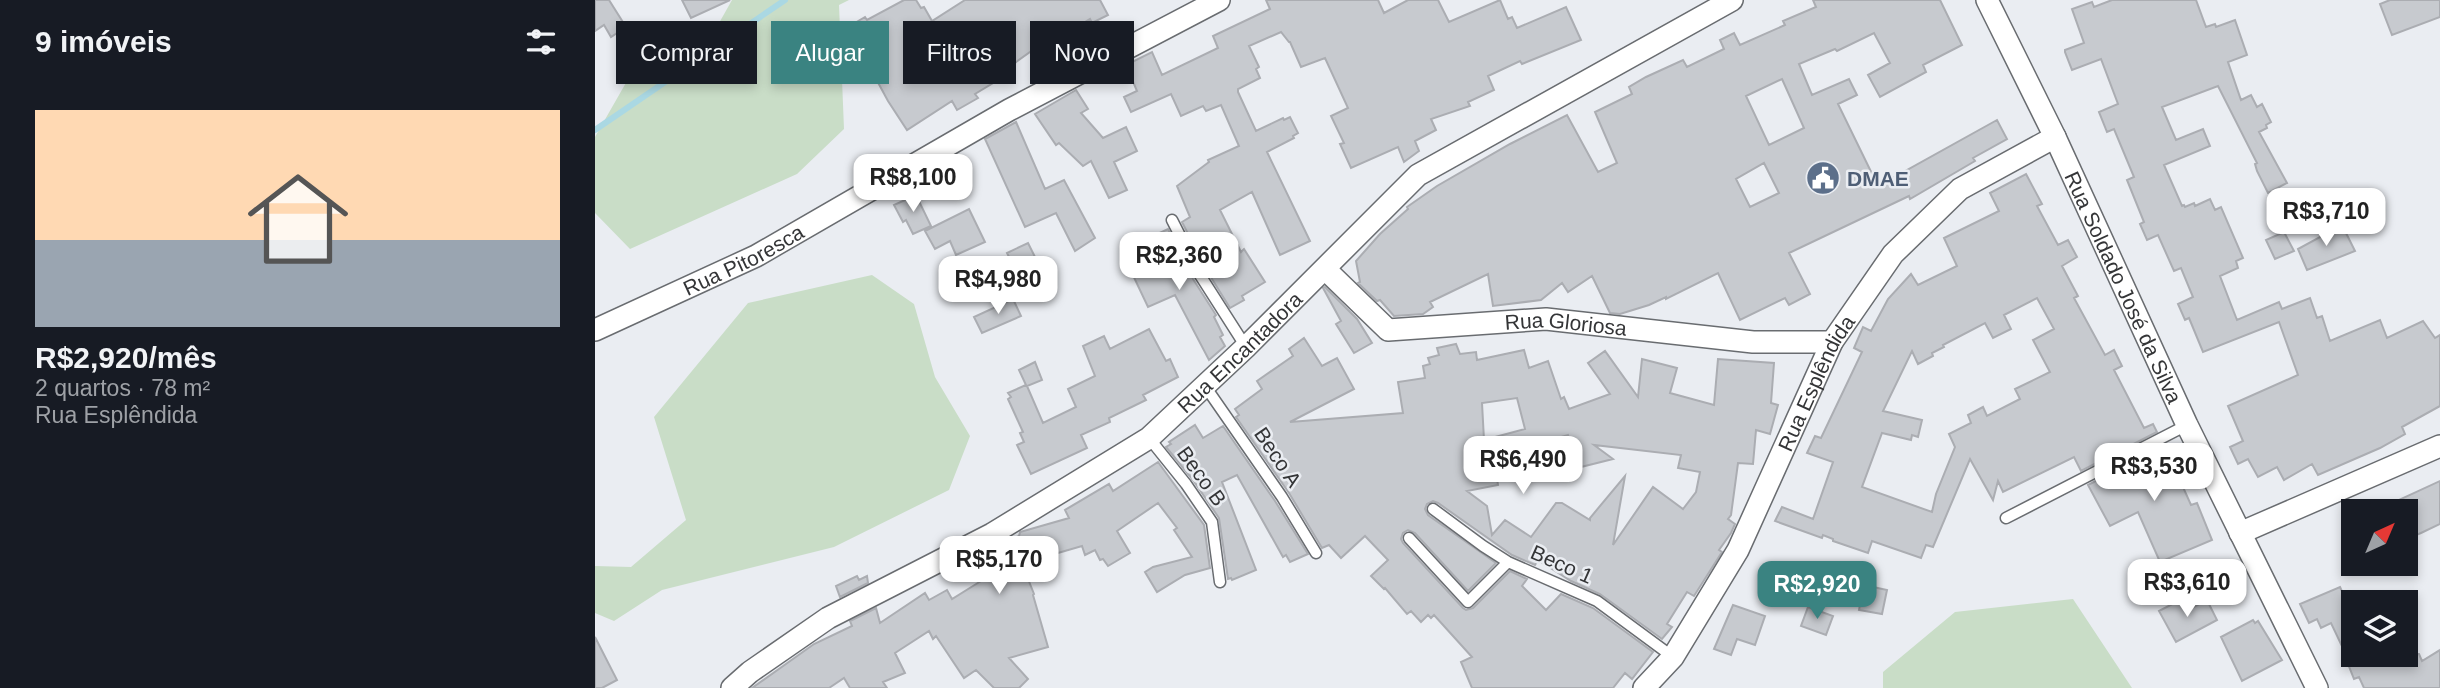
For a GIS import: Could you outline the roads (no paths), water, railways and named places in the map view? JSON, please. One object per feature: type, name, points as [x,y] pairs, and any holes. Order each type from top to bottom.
[{"type":"street","name":"Rua Pitoresca","points":[[595,330],[756,256],[1009,110],[1219,0]]},
{"type":"street","name":"Rua Encantadora","points":[[732,688],[750,672],[828,618],[992,534],[1149,438],[1246,347],[1418,175],[1732,0]]},
{"type":"street","name":"Rua Soldado José da Silva","points":[[1987,0],[2055,137],[2187,425],[2317,688]]},
{"type":"street","name":"Rua Esplêndida","points":[[1644,688],[1673,657],[1738,550],[1832,342],[1893,254],[1960,189],[2055,137]]},
{"type":"street","name":"Rua Gloriosa","points":[[1325,269],[1388,330],[1546,319],[1753,342],[1832,342]]},
{"type":"street","points":[[2240,533],[2440,446]]},
{"type":"lane","points":[[1172,220],[1200,275],[1246,347]]},
{"type":"lane","name":"Beco A","points":[[1205,386],[1282,497],[1316,553]]},
{"type":"lane","points":[[2006,518],[2187,425]]},
{"type":"lane","name":"Beco B","points":[[1149,438],[1212,522],[1220,582]]},
{"type":"lane","name":"Beco 1","points":[[1433,509],[1508,562],[1597,601],[1673,657]]},
{"type":"lane","points":[[1409,538],[1468,602],[1508,562]]},
{"type":"waterway","points":[[595,130],[785,0]]},
{"type":"place","name":"DMAE","points":[[1823,178]]}]
